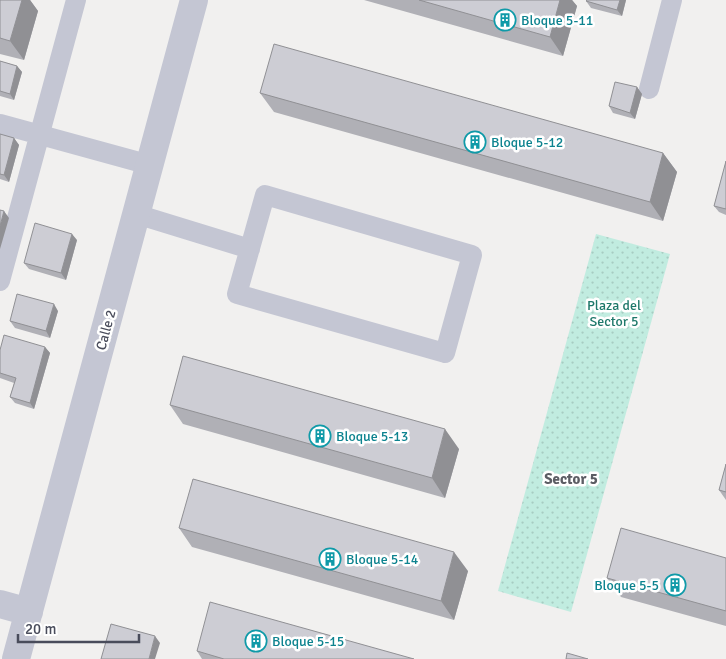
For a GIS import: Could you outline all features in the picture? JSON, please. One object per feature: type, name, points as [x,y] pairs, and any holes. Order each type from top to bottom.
[{"type":"street","name":"Calle 2","points":[[16,659],[194,0]]},
{"type":"street","points":[[0,604],[29,612]]},
{"type":"lane","points":[[0,281],[76,0]]},
{"type":"lane","points":[[649,89],[672,0]]},
{"type":"lane","points":[[0,124],[150,165]]},
{"type":"lane","points":[[265,195],[472,254],[445,353],[237,294],[250,249],[265,195]]},
{"type":"lane","points":[[136,214],[250,249]]},
{"type":"green space","name":"Plaza del Sector 5","points":[[596,234],[670,254],[571,612],[498,591]]},
{"type":"building","points":[[0,0],[22,0],[10,41],[0,38]]},
{"type":"building","points":[[419,0],[560,0],[550,37]]},
{"type":"building","points":[[587,0],[620,0],[617,10]]},
{"type":"building","name":"Bloque 5-12","points":[[274,44],[663,153],[650,202],[260,93]]},
{"type":"building","points":[[0,61],[17,66],[10,94],[0,91]]},
{"type":"building","points":[[615,82],[637,87],[630,113],[609,106]]},
{"type":"building","points":[[0,134],[14,138],[4,175],[0,174]]},
{"type":"building","points":[[726,161],[726,209],[714,206]]},
{"type":"building","points":[[0,210],[4,211],[0,226]]},
{"type":"building","points":[[35,223],[72,234],[61,273],[24,263]]},
{"type":"building","points":[[17,294],[54,304],[46,331],[10,321]]},
{"type":"building","points":[[4,335],[45,347],[30,403],[10,397],[16,378],[0,373],[0,350]]},
{"type":"building","name":"Bloque 5-13","points":[[183,356],[445,429],[432,478],[170,405]]},
{"type":"building","points":[[726,464],[726,492],[719,490]]},
{"type":"building","name":"Bloque 5-14","points":[[193,479],[454,552],[441,601],[179,528]]},
{"type":"building","name":"Bloque 5-5","points":[[621,528],[726,558],[726,611],[607,578]]},
{"type":"building","points":[[210,602],[414,659],[224,659],[197,651]]},
{"type":"building","points":[[111,624],[155,636],[149,659],[101,659]]},
{"type":"building","points":[[567,653],[588,659],[566,659]]},
{"type":"place","name":"Bloque 5-11","points":[[505,20]]},
{"type":"place","name":"Bloque 5-12","points":[[475,142]]},
{"type":"place","name":"Bloque 5-13","points":[[320,436]]},
{"type":"place","name":"Bloque 5-14","points":[[330,559]]},
{"type":"place","name":"Bloque 5-5","points":[[675,585]]},
{"type":"place","name":"Bloque 5-15","points":[[256,641]]},
{"type":"district","name":"Sector 5","points":[[571,479]]}]
